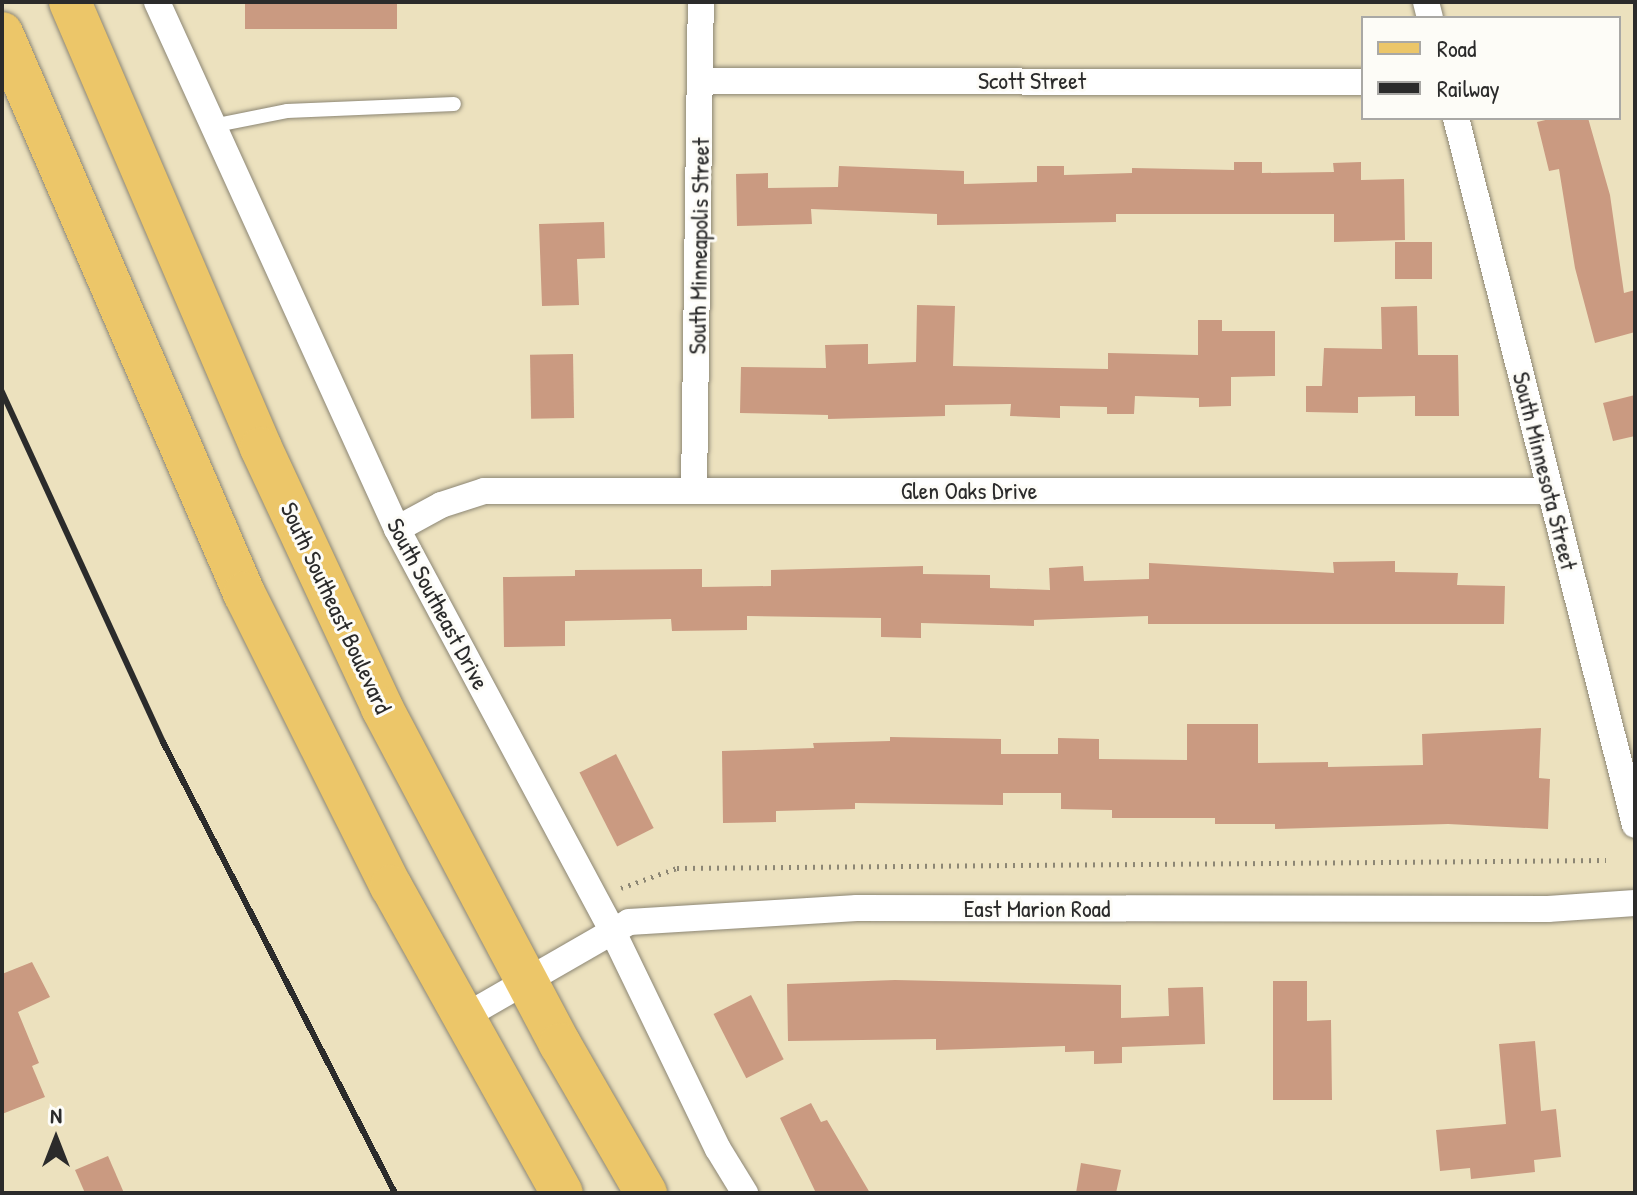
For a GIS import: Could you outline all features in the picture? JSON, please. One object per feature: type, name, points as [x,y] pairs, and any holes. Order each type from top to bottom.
[{"type":"main road","name":"South Southeast Boulevard","points":[[70,2],[261,448],[382,708],[525,979],[646,1193]]},
{"type":"main road","points":[[2,33],[244,593],[391,886],[562,1193]]},
{"type":"street","name":"South Southeast Drive","points":[[157,2],[397,529],[612,930],[718,1149],[745,1193]]},
{"type":"street","name":"South Minneapolis Street","points":[[694,490],[701,2]]},
{"type":"street","name":"Scott Street","points":[[701,81],[1361,82]]},
{"type":"street","name":"South Minnesota Street","points":[[1457,120],[1635,825]]},
{"type":"street","name":"Glen Oaks Drive","points":[[397,529],[441,505],[484,491],[1550,491]]},
{"type":"street","name":"East Marion Road","points":[[464,1017],[525,979],[629,922],[857,908],[1548,909],[1635,903]]},
{"type":"lane","points":[[212,126],[287,111],[454,104]]},
{"type":"building","points":[[245,2],[397,2],[397,29],[245,29]]},
{"type":"building","points":[[1589,120],[1610,195],[1624,293],[1635,290],[1635,332],[1595,343],[1575,268],[1559,169],[1549,171],[1537,122]]},
{"type":"building","points":[[1234,162],[1262,162],[1262,173],[1334,172],[1333,163],[1361,162],[1361,180],[1404,179],[1405,240],[1334,242],[1334,214],[1116,214],[1116,222],[937,225],[937,214],[811,209],[812,224],[737,226],[736,174],[768,173],[768,188],[838,187],[839,166],[964,171],[964,184],[1037,182],[1037,166],[1064,166],[1064,175],[1132,173],[1132,168],[1234,170]]},
{"type":"building","points":[[604,222],[605,258],[577,259],[579,305],[542,306],[539,224]]},
{"type":"building","points":[[1395,242],[1432,242],[1432,279],[1395,279]]},
{"type":"building","points":[[917,305],[955,306],[953,366],[1108,369],[1108,353],[1198,355],[1198,320],[1222,320],[1222,331],[1275,331],[1275,376],[1231,377],[1231,406],[1199,407],[1199,398],[1135,396],[1134,414],[1107,414],[1107,407],[1060,406],[1060,418],[1010,416],[1011,404],[945,405],[945,416],[828,419],[828,415],[740,413],[741,367],[826,368],[825,345],[868,344],[868,364],[916,362]]},
{"type":"building","points":[[1417,306],[1418,355],[1458,355],[1459,416],[1415,416],[1415,396],[1358,397],[1358,413],[1306,412],[1306,386],[1322,386],[1324,348],[1382,349],[1381,307]]},
{"type":"building","points":[[573,354],[574,418],[531,419],[530,355]]},
{"type":"building","points":[[1635,395],[1635,436],[1613,441],[1603,403]]},
{"type":"building","points":[[1395,561],[1395,572],[1458,573],[1457,585],[1505,586],[1504,624],[1148,624],[1148,616],[1034,620],[1034,626],[921,623],[921,638],[881,637],[881,618],[747,616],[747,630],[672,631],[671,619],[565,621],[565,646],[504,647],[503,577],[575,576],[575,570],[702,569],[702,587],[771,586],[771,570],[923,566],[923,574],[990,575],[990,588],[1050,590],[1049,568],[1083,566],[1084,581],[1149,579],[1149,563],[1334,573],[1333,562]]},
{"type":"building","points":[[1187,724],[1258,724],[1258,763],[1328,762],[1328,767],[1423,765],[1422,734],[1541,728],[1539,778],[1550,779],[1548,829],[1448,824],[1275,829],[1275,824],[1215,824],[1215,818],[1112,818],[1112,810],[1061,809],[1061,793],[1003,793],[1003,805],[855,803],[855,809],[776,811],[776,822],[723,823],[722,751],[814,748],[813,743],[890,741],[890,737],[1001,739],[1001,754],[1058,754],[1058,738],[1099,739],[1099,759],[1187,760]]},
{"type":"building","points":[[616,754],[654,828],[617,847],[579,773]]},
{"type":"building","points":[[32,962],[50,997],[18,1012],[39,1063],[32,1066],[45,1097],[2,1114],[2,974]]},
{"type":"building","points":[[895,980],[1121,985],[1121,1018],[1169,1016],[1168,988],[1203,987],[1205,1044],[1122,1047],[1122,1063],[1094,1064],[1094,1051],[1065,1052],[1065,1046],[936,1050],[936,1039],[788,1041],[787,984]]},
{"type":"building","points":[[1273,981],[1307,981],[1307,1021],[1331,1020],[1332,1100],[1273,1100]]},
{"type":"building","points":[[751,995],[784,1059],[746,1078],[714,1014]]},
{"type":"building","points":[[1535,1041],[1541,1111],[1556,1109],[1561,1157],[1534,1160],[1535,1172],[1471,1179],[1470,1168],[1440,1171],[1436,1130],[1506,1124],[1499,1044]]},
{"type":"building","points":[[811,1103],[821,1122],[827,1120],[870,1193],[816,1193],[780,1118]]},
{"type":"building","points":[[108,1156],[124,1193],[85,1193],[75,1170]]},
{"type":"building","points":[[1081,1163],[1121,1170],[1116,1193],[1076,1193]]},
{"type":"railway","points":[[2,392],[163,742],[395,1193]]}]
